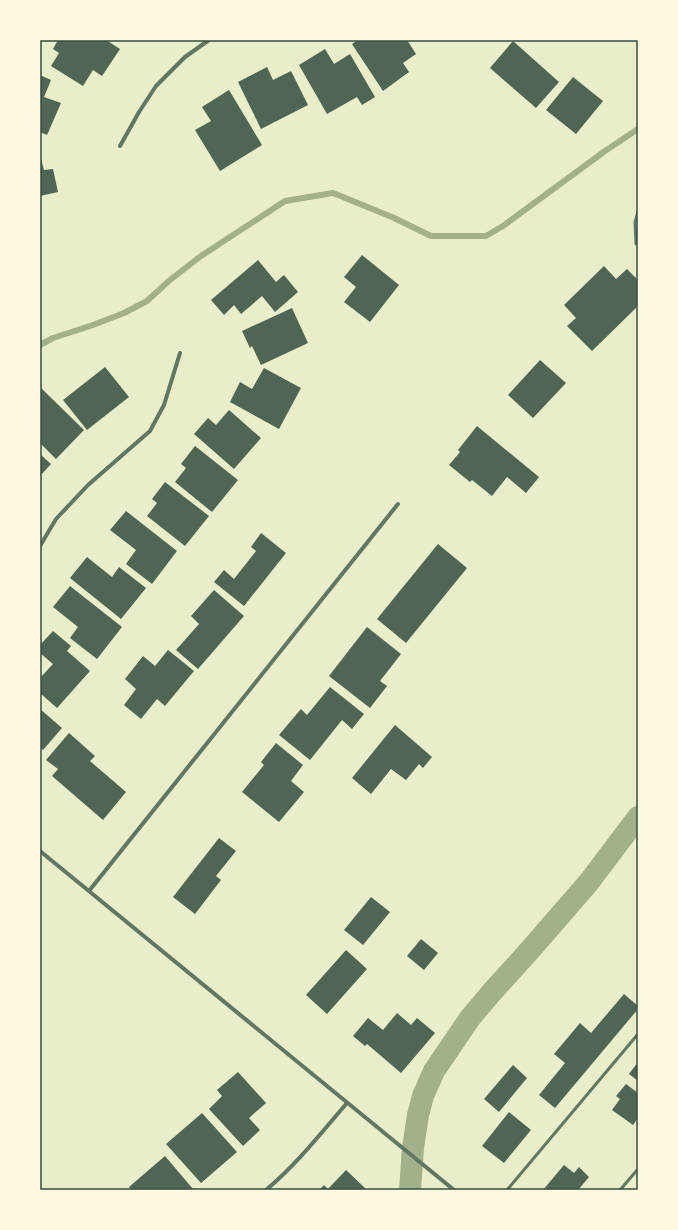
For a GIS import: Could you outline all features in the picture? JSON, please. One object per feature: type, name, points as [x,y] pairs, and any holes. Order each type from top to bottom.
[{"type":"street","points":[[120,146],[139,112],[156,86],[184,57],[210,40]]},
{"type":"street","points":[[40,546],[56,519],[88,485],[150,431],[164,405],[180,353]]},
{"type":"street","points":[[89,891],[398,504]]},
{"type":"street","points":[[40,851],[454,1190]]},
{"type":"street","points":[[266,1190],[278,1180],[304,1153],[347,1103]]},
{"type":"lane","points":[[636,244],[635,222],[638,212]]},
{"type":"lane","points":[[507,1190],[638,1034]]},
{"type":"lane","points":[[620,1190],[638,1169]]},
{"type":"building","points":[[58,40],[106,40],[120,49],[102,76],[93,70],[83,86],[51,66],[59,53],[53,49]]},
{"type":"building","points":[[358,40],[407,40],[416,54],[403,63],[409,72],[383,91],[352,44]]},
{"type":"building","points":[[513,41],[559,82],[536,108],[490,68]]},
{"type":"building","points":[[325,49],[334,64],[350,54],[375,97],[362,105],[357,97],[327,114],[299,65]]},
{"type":"building","points":[[267,67],[273,80],[291,71],[308,105],[261,129],[238,82]]},
{"type":"building","points":[[40,75],[51,80],[44,97],[61,103],[47,135],[40,132]]},
{"type":"building","points":[[573,77],[603,101],[576,134],[546,110]]},
{"type":"building","points":[[229,90],[262,145],[220,171],[195,130],[211,121],[202,107]]},
{"type":"building","points":[[40,155],[44,170],[53,169],[58,192],[40,196]]},
{"type":"building","points":[[362,255],[399,285],[370,322],[344,302],[356,287],[344,277]]},
{"type":"building","points":[[258,260],[276,282],[284,275],[298,292],[275,312],[262,296],[241,314],[234,305],[224,315],[211,300]]},
{"type":"building","points":[[604,266],[616,279],[627,269],[638,280],[638,306],[592,351],[567,326],[576,318],[564,305]]},
{"type":"building","points":[[292,308],[308,343],[261,365],[252,346],[250,348],[242,331]]},
{"type":"building","points":[[540,360],[566,383],[533,418],[508,395]]},
{"type":"building","points":[[105,367],[129,397],[87,430],[63,400]]},
{"type":"building","points":[[264,368],[301,388],[279,429],[230,402],[240,382],[252,389]]},
{"type":"building","points":[[40,387],[84,430],[56,459],[40,443]]},
{"type":"building","points":[[229,410],[261,438],[234,469],[194,434],[208,418],[216,425]]},
{"type":"building","points":[[477,426],[539,477],[526,493],[507,477],[492,496],[472,480],[470,482],[449,465],[460,452],[458,450]]},
{"type":"building","points":[[195,446],[238,480],[212,512],[175,482],[186,468],[181,464]]},
{"type":"building","points":[[40,454],[51,464],[40,476]]},
{"type":"building","points":[[165,482],[209,516],[185,546],[147,516],[157,503],[152,499]]},
{"type":"building","points":[[126,511],[177,551],[152,584],[126,564],[136,550],[110,530]]},
{"type":"building","points":[[261,533],[286,553],[244,606],[214,582],[224,570],[234,579],[256,551],[251,547]]},
{"type":"building","points":[[438,544],[467,568],[406,643],[377,619]]},
{"type":"building","points":[[87,557],[112,577],[119,567],[146,588],[121,619],[70,578]]},
{"type":"building","points":[[70,586],[122,627],[97,659],[70,638],[78,627],[53,607]]},
{"type":"building","points":[[214,590],[244,616],[198,669],[176,650],[199,624],[191,616]]},
{"type":"building","points":[[367,627],[401,654],[380,681],[387,686],[370,708],[329,676]]},
{"type":"building","points":[[53,631],[71,646],[67,651],[90,671],[57,708],[40,693],[40,678],[53,664],[40,653],[40,645]]},
{"type":"building","points":[[168,650],[194,671],[165,706],[157,699],[141,719],[124,705],[136,689],[125,679],[143,656],[155,666]]},
{"type":"building","points":[[330,687],[364,714],[352,729],[342,720],[310,760],[279,735],[301,709],[307,715]]},
{"type":"building","points":[[40,709],[62,728],[43,750],[40,747]]},
{"type":"building","points":[[395,725],[432,757],[423,768],[419,764],[406,780],[391,769],[371,794],[352,778]]},
{"type":"building","points":[[69,733],[95,756],[90,761],[126,792],[103,820],[52,776],[58,769],[46,760]]},
{"type":"building","points":[[276,743],[303,765],[291,781],[304,792],[279,822],[242,792],[264,765],[261,762]]},
{"type":"building","points":[[219,838],[236,851],[216,876],[221,880],[195,914],[173,897]]},
{"type":"building","points":[[371,897],[390,912],[363,945],[344,930]]},
{"type":"building","points":[[421,939],[438,953],[424,970],[407,956]]},
{"type":"building","points":[[346,950],[367,969],[327,1014],[306,995]]},
{"type":"building","points":[[624,994],[638,1006],[638,1009],[555,1108],[539,1095],[565,1063],[554,1054],[580,1023],[591,1033]]},
{"type":"building","points":[[397,1013],[411,1025],[417,1018],[435,1033],[401,1073],[367,1044],[365,1046],[353,1036],[368,1018],[383,1030]]},
{"type":"building","points":[[638,1062],[638,1081],[629,1074]]},
{"type":"building","points":[[513,1065],[527,1078],[499,1112],[484,1099]]},
{"type":"building","points":[[238,1072],[266,1103],[249,1118],[260,1130],[243,1146],[209,1109],[222,1096],[217,1090]]},
{"type":"building","points":[[626,1084],[638,1093],[638,1118],[633,1125],[612,1110],[620,1099],[616,1096]]},
{"type":"building","points":[[509,1112],[531,1130],[504,1163],[482,1146]]},
{"type":"building","points":[[202,1113],[237,1152],[201,1183],[166,1144]]},
{"type":"building","points":[[165,1156],[193,1189],[131,1190],[129,1187]]},
{"type":"building","points":[[564,1165],[574,1173],[579,1167],[589,1177],[578,1190],[543,1190]]},
{"type":"building","points":[[346,1170],[367,1190],[319,1190],[324,1185],[328,1189]]},
{"type":"waterway","points":[[40,345],[53,338],[124,313],[147,301],[170,280],[201,256],[285,201],[333,193],[392,217],[431,236],[486,236],[503,226],[605,151],[638,129]]},
{"type":"waterway","points":[[410,1190],[413,1148],[418,1115],[423,1096],[434,1071],[470,1018],[589,882],[638,817]]}]
